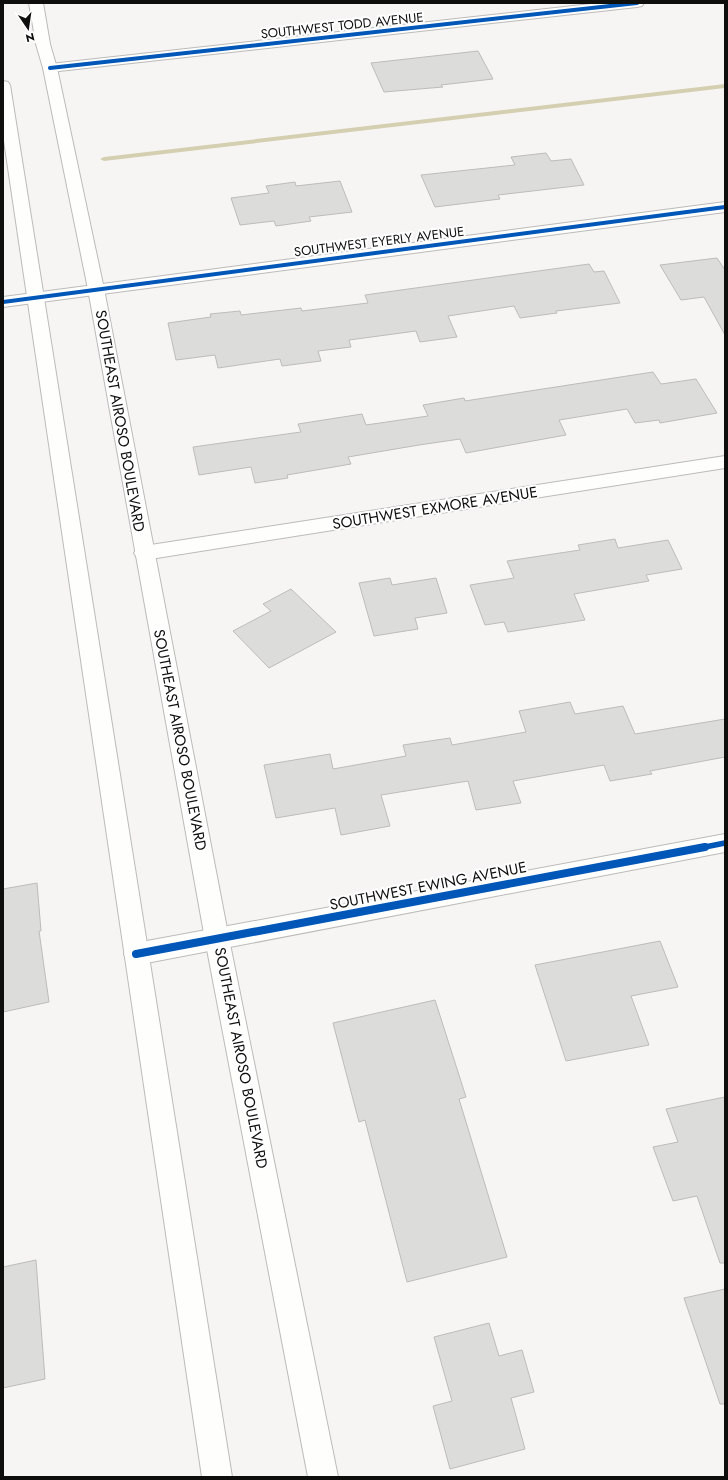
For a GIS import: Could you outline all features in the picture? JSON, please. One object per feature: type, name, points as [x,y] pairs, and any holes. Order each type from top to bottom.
[{"type":"main road","name":"SOUTHEAST AIROSO BOULEVARD","points":[[36,3],[43,44],[50,68],[96,289],[217,938],[322,1477]]},
{"type":"main road","name":"SOUTHWEST TODD AVENUE","points":[[50,68],[637,3]]},
{"type":"main road","points":[[3,84],[217,1477]]},
{"type":"main road","name":"SOUTHWEST EYERLY AVENUE","points":[[3,302],[725,207]]},
{"type":"main road","name":"SOUTHWEST EXMORE AVENUE","points":[[144,553],[725,462]]},
{"type":"main road","name":"SOUTHWEST EWING AVENUE","points":[[136,954],[724,845]]},
{"type":"building","points":[[478,51],[493,79],[441,85],[443,87],[384,92],[371,63]]},
{"type":"building","points":[[546,153],[551,161],[571,159],[584,185],[498,195],[500,199],[435,207],[421,175],[515,165],[511,157]]},
{"type":"building","points":[[340,181],[352,212],[309,217],[311,221],[276,226],[274,221],[240,225],[231,198],[269,193],[266,186],[295,182],[296,186]]},
{"type":"building","points":[[717,258],[725,270],[725,335],[704,297],[681,300],[660,265]]},
{"type":"building","points":[[589,264],[594,272],[604,271],[620,303],[556,311],[557,313],[520,318],[514,306],[448,316],[457,337],[420,342],[416,331],[349,340],[351,347],[318,351],[321,361],[282,366],[280,359],[218,368],[215,355],[176,360],[168,323],[211,317],[210,314],[240,311],[241,315],[301,308],[302,311],[368,303],[365,295]]},
{"type":"building","points":[[653,372],[661,384],[696,379],[717,413],[660,423],[659,420],[635,423],[627,409],[559,420],[566,435],[466,453],[460,439],[419,445],[348,457],[351,464],[287,475],[288,478],[255,483],[251,467],[199,475],[193,447],[301,432],[298,424],[362,414],[366,425],[428,416],[423,405],[464,398],[465,401]]},
{"type":"building","points":[[615,539],[618,548],[668,540],[682,569],[646,575],[649,581],[574,594],[585,620],[508,632],[504,622],[485,625],[470,585],[514,578],[507,561],[580,550],[578,545]]},
{"type":"building","points":[[390,578],[392,585],[436,578],[447,613],[415,618],[418,629],[374,636],[359,583]]},
{"type":"building","points":[[291,589],[336,632],[269,668],[233,631],[271,611],[263,604]]},
{"type":"building","points":[[570,702],[575,714],[623,706],[635,734],[725,719],[725,757],[650,771],[652,774],[610,781],[604,765],[513,781],[521,803],[476,810],[468,781],[381,795],[390,826],[341,835],[335,808],[276,818],[264,765],[330,754],[333,769],[406,756],[403,745],[450,738],[452,745],[526,732],[519,711]]},
{"type":"building","points":[[37,883],[41,931],[39,931],[49,1002],[3,1012],[3,889]]},
{"type":"building","points":[[660,941],[678,987],[631,996],[649,1045],[566,1061],[535,965]]},
{"type":"building","points":[[435,1000],[466,1097],[459,1099],[507,1257],[407,1282],[365,1120],[359,1122],[333,1023]]},
{"type":"building","points":[[725,1097],[725,1263],[720,1263],[697,1196],[673,1201],[653,1147],[678,1142],[666,1109]]},
{"type":"building","points":[[36,1260],[45,1379],[3,1388],[3,1267]]},
{"type":"building","points":[[725,1289],[725,1404],[720,1404],[684,1298]]},
{"type":"building","points":[[489,1323],[499,1356],[522,1350],[534,1392],[511,1398],[525,1449],[450,1469],[433,1406],[452,1401],[434,1337]]},
{"type":"waterway","points":[[104,159],[725,86]]},
{"type":"cycle path","points":[[50,68],[637,3]]},
{"type":"cycle path","points":[[3,302],[725,207]]},
{"type":"cycle path","points":[[136,954],[725,843]]}]
